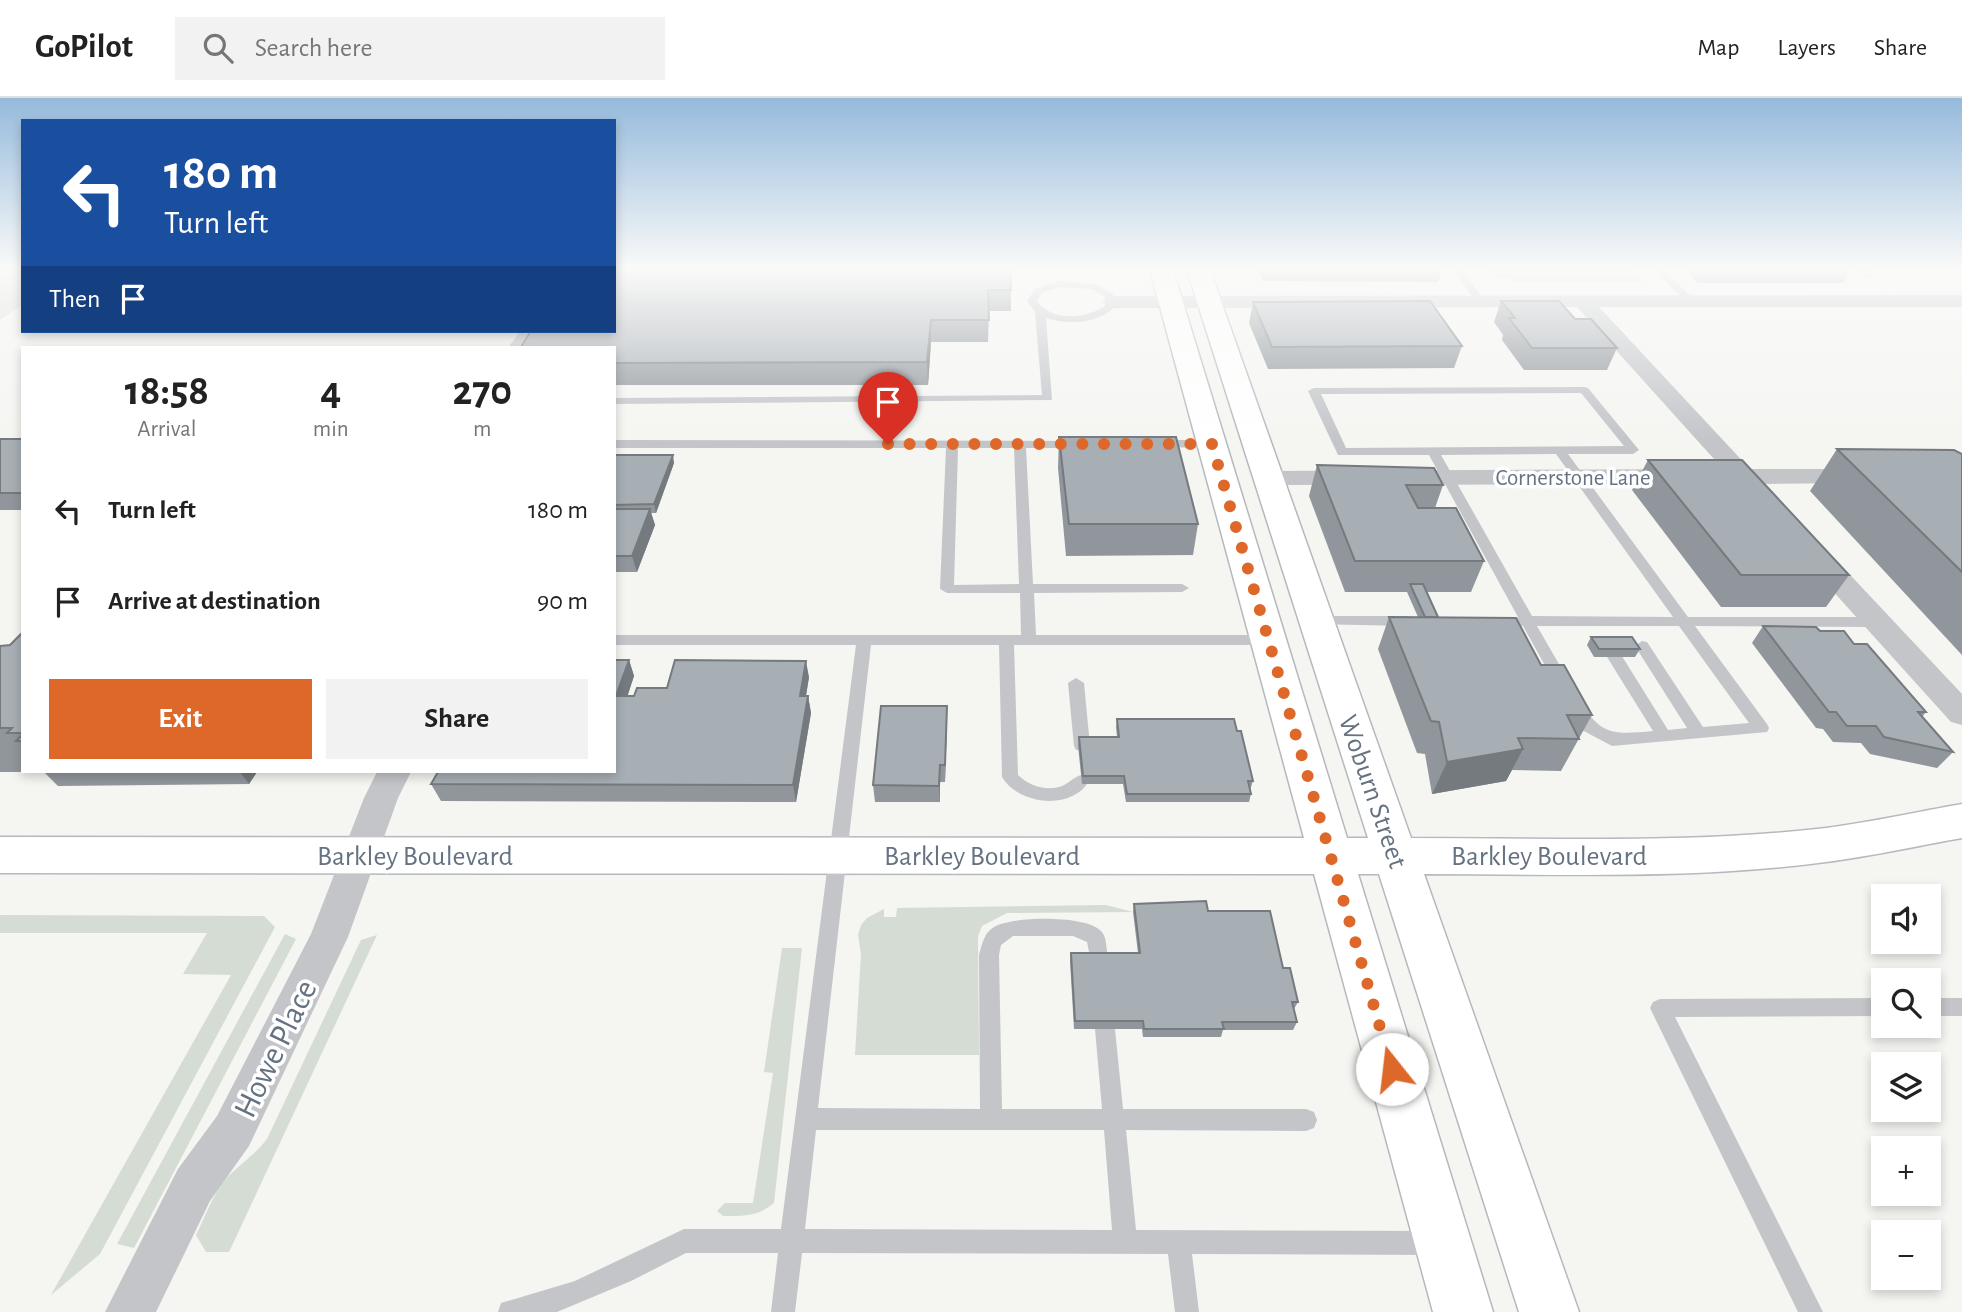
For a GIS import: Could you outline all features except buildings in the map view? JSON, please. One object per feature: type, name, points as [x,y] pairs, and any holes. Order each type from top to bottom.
[{"type":"main road","name":"Woburn Street","points":[[1178,327],[1463,1312]]},
{"type":"main road","name":"Woburn Street","points":[[1216,327],[1549,1312]]},
{"type":"main road","name":"Barkley Boulevard","points":[[0,855],[1622,856],[1736,852],[1826,845],[1962,821]]},
{"type":"street","points":[[1606,327],[1773,509]]},
{"type":"street","name":"Cornerstone Lane","points":[[1268,478],[1395,482],[1448,477],[1880,475]]},
{"type":"street","points":[[1791,528],[1962,713]]},
{"type":"street","name":"Howe Place","points":[[130,1312],[194,1185],[239,1119],[329,937],[394,773]]},
{"type":"lane","points":[[616,401],[1048,398],[1041,327]]},
{"type":"lane","points":[[1584,390],[1633,450],[1559,450],[1342,452],[1314,391],[1584,390]]},
{"type":"lane","points":[[616,444],[1098,444]]},
{"type":"lane","points":[[952,444],[947,589],[1182,588]]},
{"type":"lane","points":[[1020,444],[1029,640]]},
{"type":"lane","points":[[1150,444],[1212,444]]},
{"type":"lane","points":[[1433,451],[1472,530],[1528,621],[1586,725],[1612,740],[1761,729],[1559,450]]},
{"type":"lane","points":[[1316,621],[1420,621]]},
{"type":"lane","points":[[1509,621],[1877,622]]},
{"type":"lane","points":[[1593,621],[1603,637]]},
{"type":"lane","points":[[616,640],[1268,640]]},
{"type":"lane","points":[[783,1312],[864,640]]},
{"type":"lane","points":[[1006,640],[1010,777],[1017,787],[1028,792],[1067,791],[1081,781]]},
{"type":"lane","points":[[1642,646],[1699,733]]},
{"type":"lane","points":[[1615,657],[1664,736]]},
{"type":"lane","points":[[1076,683],[1082,746]]},
{"type":"lane","points":[[991,1120],[989,955],[992,941],[1011,928],[1073,928],[1090,933],[1096,938],[1099,961]]},
{"type":"lane","points":[[1811,1312],[1660,1008],[1871,1007]]},
{"type":"lane","points":[[1941,1007],[1962,1007]]},
{"type":"lane","points":[[1105,1029],[1125,1242]]},
{"type":"lane","points":[[807,1119],[1306,1121]]},
{"type":"lane","points":[[510,1312],[552,1301],[649,1261],[684,1241],[1443,1243]]},
{"type":"lane","points":[[1179,1242],[1187,1312]]},
{"type":"shaded area","points":[[1106,905],[1133,912],[1007,913],[982,926],[978,936],[979,1055],[855,1055],[861,954],[858,935],[867,918],[884,909],[884,917],[896,917],[897,908]]},
{"type":"shaded area","points":[[0,915],[264,916],[275,927],[100,1254],[51,1295],[231,975],[183,974],[207,933],[0,933]]},
{"type":"shaded area","points":[[285,934],[296,939],[134,1248],[117,1244]]},
{"type":"shaded area","points":[[377,935],[229,1252],[206,1252],[196,1235],[216,1194],[224,1181],[267,1139],[361,940]]},
{"type":"shaded area","points":[[782,948],[802,948],[774,1203],[756,1213],[723,1216],[717,1211],[725,1203],[753,1203],[773,1073],[764,1072]]},
{"type":"route","points":[[888,444],[1212,444],[1392,1069]]}]
